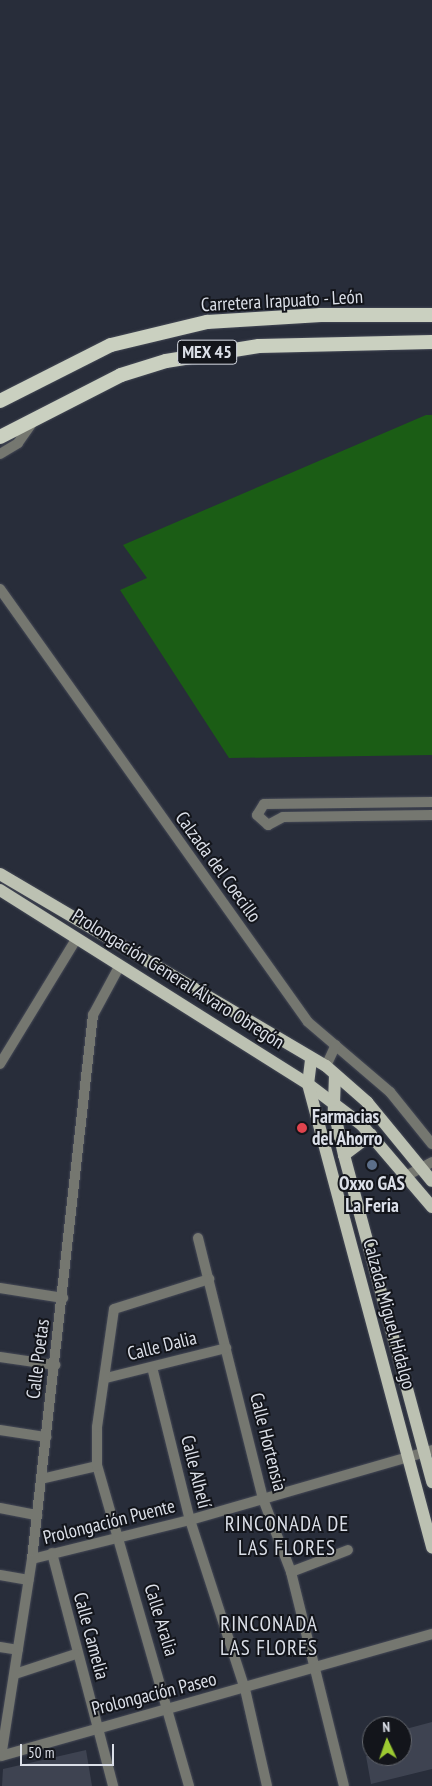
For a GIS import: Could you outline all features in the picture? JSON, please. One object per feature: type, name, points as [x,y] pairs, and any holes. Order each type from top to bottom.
[{"type":"highway","name":"Carretera Irapuato - León","points":[[0,401],[111,345],[207,322],[312,316],[432,315]]},
{"type":"highway","name":"MEX 45","points":[[0,437],[121,375],[212,352],[322,341],[432,342]]},
{"type":"main road","name":"Prolongación General Álvaro Obregón","points":[[0,874],[331,1071],[367,1102],[426,1164],[432,1180]]},
{"type":"main road","name":"Prolongación General Álvaro Obregón","points":[[0,890],[77,938],[119,967],[308,1084],[371,1135],[432,1207]]},
{"type":"main road","name":"Calzada Miguel Hidalgo","points":[[312,1060],[308,1084],[410,1459],[432,1548]]},
{"type":"main road","name":"Calzada Miguel Hidalgo","points":[[331,1071],[334,1104],[344,1154],[428,1452],[432,1482]]},
{"type":"main road","points":[[344,1154],[371,1135]]},
{"type":"street","name":"MEX 45","points":[[0,454],[18,443],[36,418]]},
{"type":"street","name":"Calzada del Coecillo","points":[[0,589],[308,1022],[390,1092],[432,1144]]},
{"type":"street","points":[[429,802],[429,815],[283,817],[268,825],[257,816],[264,804],[429,802]]},
{"type":"street","points":[[0,1064],[77,938]]},
{"type":"street","name":"Calle Poetas","points":[[0,1758],[3,1723],[15,1674],[32,1558],[56,1365],[93,1015],[119,967]]},
{"type":"street","points":[[331,1071],[336,1045]]},
{"type":"street","points":[[406,1176],[426,1164]]},
{"type":"street","name":"Calle Hortensia","points":[[198,1238],[264,1499],[291,1572],[344,1786]]},
{"type":"street","name":"Calle Aralia","points":[[189,1786],[170,1708],[97,1466],[97,1427],[106,1378],[114,1309],[209,1279]]},
{"type":"street","points":[[0,1288],[62,1298]]},
{"type":"street","name":"Calle Dalia","points":[[106,1378],[226,1348]]},
{"type":"street","points":[[0,1357],[56,1365]]},
{"type":"street","name":"Calle Alhelí","points":[[152,1367],[190,1520],[245,1689],[267,1786]]},
{"type":"street","points":[[0,1430],[46,1437]]},
{"type":"street","name":"Prolongación Puente","points":[[32,1558],[190,1520],[410,1459],[428,1452]]},
{"type":"street","points":[[41,1479],[97,1466]]},
{"type":"street","points":[[0,1508],[37,1515]]},
{"type":"street","points":[[291,1572],[348,1550]]},
{"type":"street","name":"Calle Camelia","points":[[52,1553],[76,1654],[98,1726],[113,1786]]},
{"type":"street","points":[[0,1575],[29,1580]]},
{"type":"street","name":"Prolongación Paseo","points":[[0,1758],[98,1726],[245,1689],[314,1665],[432,1634]]},
{"type":"street","points":[[0,1647],[18,1650]]},
{"type":"street","points":[[15,1674],[76,1654]]},
{"type":"green space","points":[[426,415],[432,415],[432,755],[229,758],[120,590],[147,578],[123,545]]},
{"type":"building","points":[[432,1722],[432,1769],[371,1784],[368,1766],[412,1766],[412,1727]]},
{"type":"building","points":[[86,1750],[92,1786],[2,1786],[3,1769]]},
{"type":"place","name":"Farmacias del Ahorro","points":[[302,1128]]},
{"type":"place","name":"Oxxo GAS La Feria","points":[[372,1165]]},
{"type":"district","name":"RINCONADA DE LAS FLORES","points":[[287,1536]]},
{"type":"district","name":"RINCONADA LAS FLORES","points":[[269,1636]]}]
